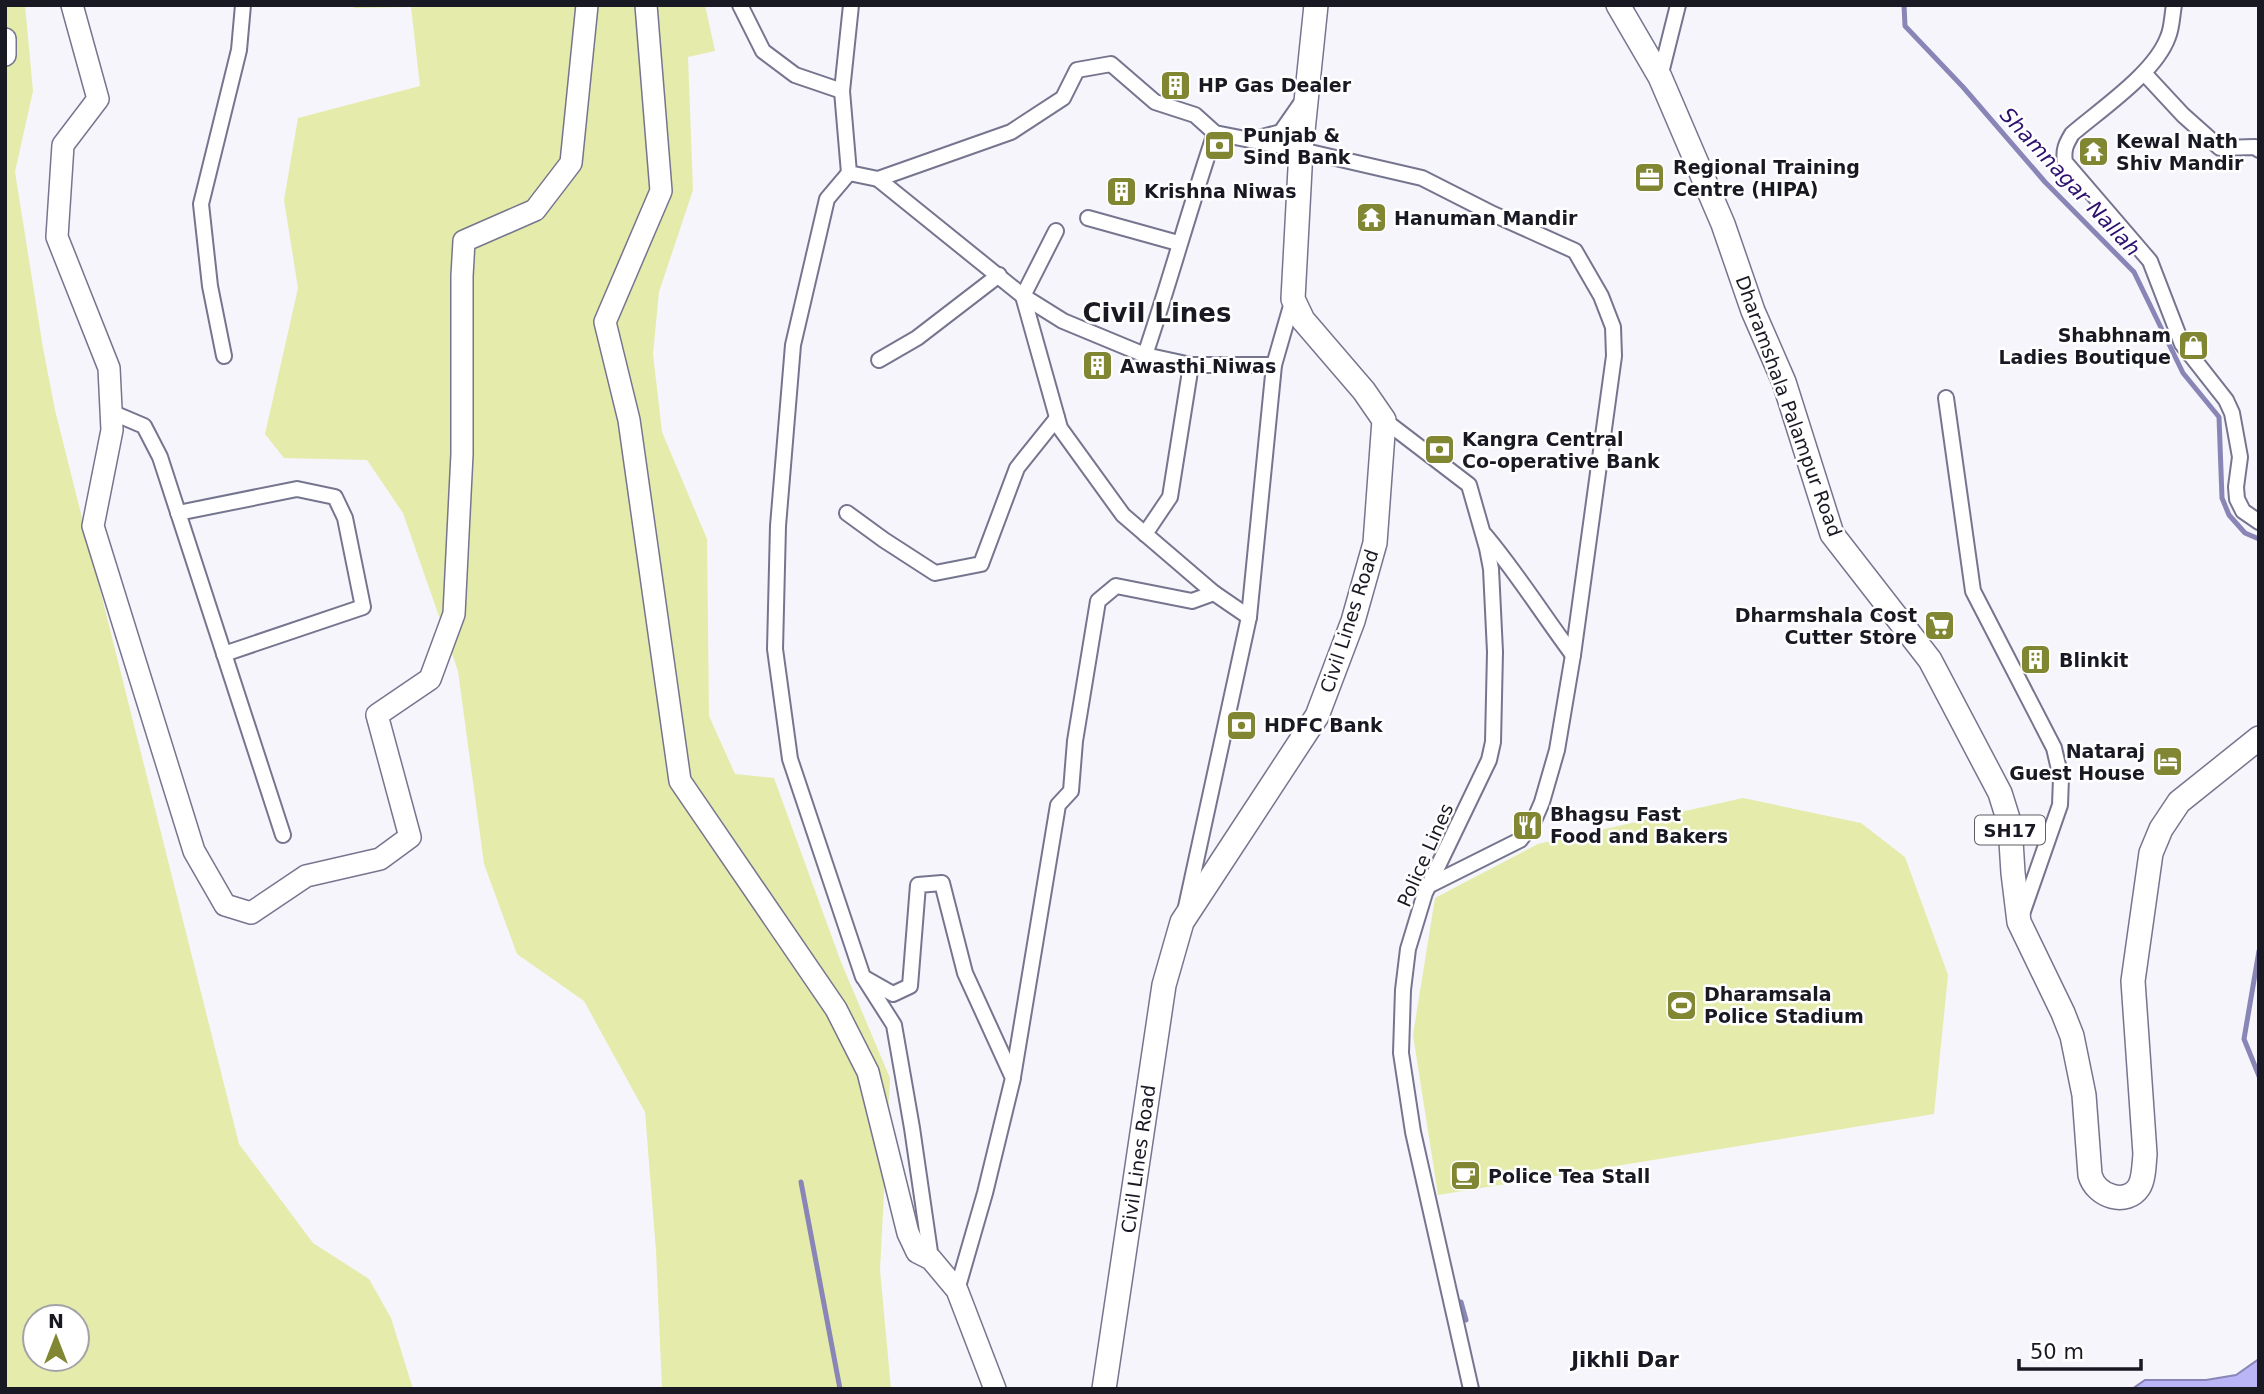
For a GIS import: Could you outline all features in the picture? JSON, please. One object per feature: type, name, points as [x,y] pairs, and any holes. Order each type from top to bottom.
[{"type":"main road","points":[[1316,5],[1301,149],[1293,299],[1303,320],[1364,391],[1384,420]]},
{"type":"main road","name":"Dharamshala Palampur Road","points":[[1618,5],[1660,76],[1723,224],[1753,311],[1784,382],[1832,534],[1930,660],[2000,793],[2010,825],[2012,873],[2019,922],[2069,1026],[2084,1095],[2092,1183],[2106,1195],[2128,1195],[2140,1186],[2145,1154],[2133,981],[2151,853],[2161,829],[2179,802],[2259,738]]},
{"type":"main road","name":"Civil Lines Road","points":[[1104,1389],[1164,985],[1182,922],[1317,716],[1353,621],[1375,543],[1384,420]]},
{"type":"street","points":[[72,5],[98,99],[63,145],[57,237],[109,368],[112,430],[93,526],[194,851],[225,905],[251,913],[306,876],[380,859],[410,837],[377,715],[430,679],[454,614],[462,454],[464,242],[534,210],[571,163],[587,5]]},
{"type":"street","points":[[224,356],[210,286],[201,204],[239,50],[243,5]]},
{"type":"street","points":[[646,5],[662,191],[605,322],[629,420],[680,781],[836,1009],[869,1072],[908,1233],[917,1252],[931,1259],[957,1290],[995,1389]]},
{"type":"street","points":[[740,5],[763,51],[795,75],[842,91]]},
{"type":"street","points":[[851,5],[842,91],[849,173],[827,199],[793,345],[778,526],[775,649],[790,759],[863,977],[894,1025],[931,1259]]},
{"type":"street","points":[[1660,76],[1678,5]]},
{"type":"street","points":[[2174,5],[2168,37],[2156,59],[2144,73],[2072,134],[2066,144],[2065,162],[2150,261],[2182,344],[2226,400],[2232,413],[2240,457],[2236,487],[2238,499],[2243,511],[2259,522]]},
{"type":"street","points":[[5,39],[5,55]]},
{"type":"street","points":[[878,179],[1012,132],[1063,98],[1077,70],[1111,64],[1156,102],[1195,116],[1214,133],[1301,149],[1422,178],[1575,251],[1601,296],[1613,327],[1614,356],[1558,750],[1542,802],[1533,823],[1520,840],[1430,885]]},
{"type":"street","points":[[2144,73],[2183,115],[2220,148],[2255,146],[2259,150]]},
{"type":"street","points":[[1251,140],[1281,132],[1307,95]]},
{"type":"street","points":[[1145,355],[1214,133]]},
{"type":"street","points":[[849,173],[878,179],[1023,296],[1063,321],[1145,355],[1191,365],[1274,365]]},
{"type":"street","points":[[1088,218],[1178,243]]},
{"type":"street","points":[[1056,232],[1023,296],[1060,428],[1123,515],[1214,593],[1249,617]]},
{"type":"street","points":[[879,360],[917,338],[999,275]]},
{"type":"street","points":[[1182,922],[1249,617],[1274,365],[1293,299]]},
{"type":"street","points":[[1145,534],[1170,497],[1191,365]]},
{"type":"street","points":[[1946,398],[1973,591],[2054,748],[2061,778],[2060,805],[2019,922]]},
{"type":"street","points":[[111,412],[144,426],[160,457],[283,835]]},
{"type":"street","points":[[847,513],[935,573],[981,564],[1017,468],[1058,418]]},
{"type":"street","name":"Police Lines","points":[[1384,420],[1469,485],[1491,569],[1495,652],[1493,742],[1489,760],[1424,893],[1408,948],[1403,990],[1401,1053],[1413,1132],[1471,1389]]},
{"type":"street","points":[[178,513],[298,489],[335,497],[345,518],[363,607],[224,654]]},
{"type":"street","points":[[1480,528],[1510,564],[1573,655]]},
{"type":"street","points":[[957,1290],[985,1193],[1013,1078],[1058,806],[1071,791],[1074,741],[1097,601],[1116,586],[1192,601],[1214,593]]},
{"type":"street","points":[[863,977],[893,994],[910,986],[918,885],[942,883],[965,973],[1013,1078]]},
{"type":"green space","points":[[5,5],[25,5],[33,91],[15,172],[55,410],[239,1144],[313,1243],[369,1279],[391,1318],[413,1389],[5,1389]]},
{"type":"green space","points":[[354,5],[705,5],[715,51],[688,57],[693,190],[659,292],[653,354],[662,432],[707,539],[709,716],[735,774],[774,778],[841,962],[890,1078],[880,1270],[891,1389],[662,1389],[656,1251],[645,1112],[584,1001],[517,954],[484,864],[458,671],[403,513],[367,460],[284,458],[265,434],[298,288],[284,200],[298,118],[420,86],[411,7],[354,8]]},
{"type":"green space","name":"Dharamsala Police Stadium","points":[[1743,798],[1861,823],[1905,857],[1948,975],[1934,1114],[1438,1195],[1413,1035],[1435,898],[1538,844]]},
{"type":"shaded area","points":[[2259,1359],[2259,1389],[2132,1389],[2145,1380],[2206,1380],[2236,1375]]},
{"type":"waterway","name":"Shamnagar Nallah","points":[[1904,5],[1905,26],[1963,87],[2045,182],[2134,272],[2183,373],[2219,417],[2222,498],[2229,515],[2245,533],[2259,539]]},
{"type":"waterway","name":"Shamnagar Nallah","points":[[2259,951],[2244,1039],[2259,1076]]},
{"type":"waterway","points":[[801,1182],[840,1389]]},
{"type":"waterway","points":[[1461,1302],[1466,1320]]},
{"type":"place","name":"HP Gas Dealer","points":[[1175,85]]},
{"type":"place","name":"Punjab & Sind Bank","points":[[1220,146]]},
{"type":"place","name":"Kewal Nath Shiv Mandir","points":[[2093,152]]},
{"type":"place","name":"Regional Training Centre (HIPA)","points":[[1650,178]]},
{"type":"place","name":"Krishna Niwas","points":[[1121,191]]},
{"type":"place","name":"Hanuman Mandir","points":[[1371,218]]},
{"type":"place","name":"Shabhnam Ladies Boutique","points":[[2194,346]]},
{"type":"place","name":"Awasthi Niwas","points":[[1097,366]]},
{"type":"place","name":"Kangra Central Co-operative Bank","points":[[1439,450]]},
{"type":"place","name":"Dharmshala Cost Cutter Store","points":[[1940,626]]},
{"type":"place","name":"Blinkit","points":[[2036,660]]},
{"type":"place","name":"HDFC Bank","points":[[1241,725]]},
{"type":"place","name":"Nataraj Guest House","points":[[2168,762]]},
{"type":"place","name":"Bhagsu Fast Food and Bakers","points":[[1527,825]]},
{"type":"place","name":"Dharamsala Police Stadium","points":[[1681,1005]]},
{"type":"place","name":"Police Tea Stall","points":[[1465,1176]]},
{"type":"district","name":"Civil Lines","points":[[1157,313]]},
{"type":"district","name":"Jikhli Dar","points":[[1625,1360]]}]
